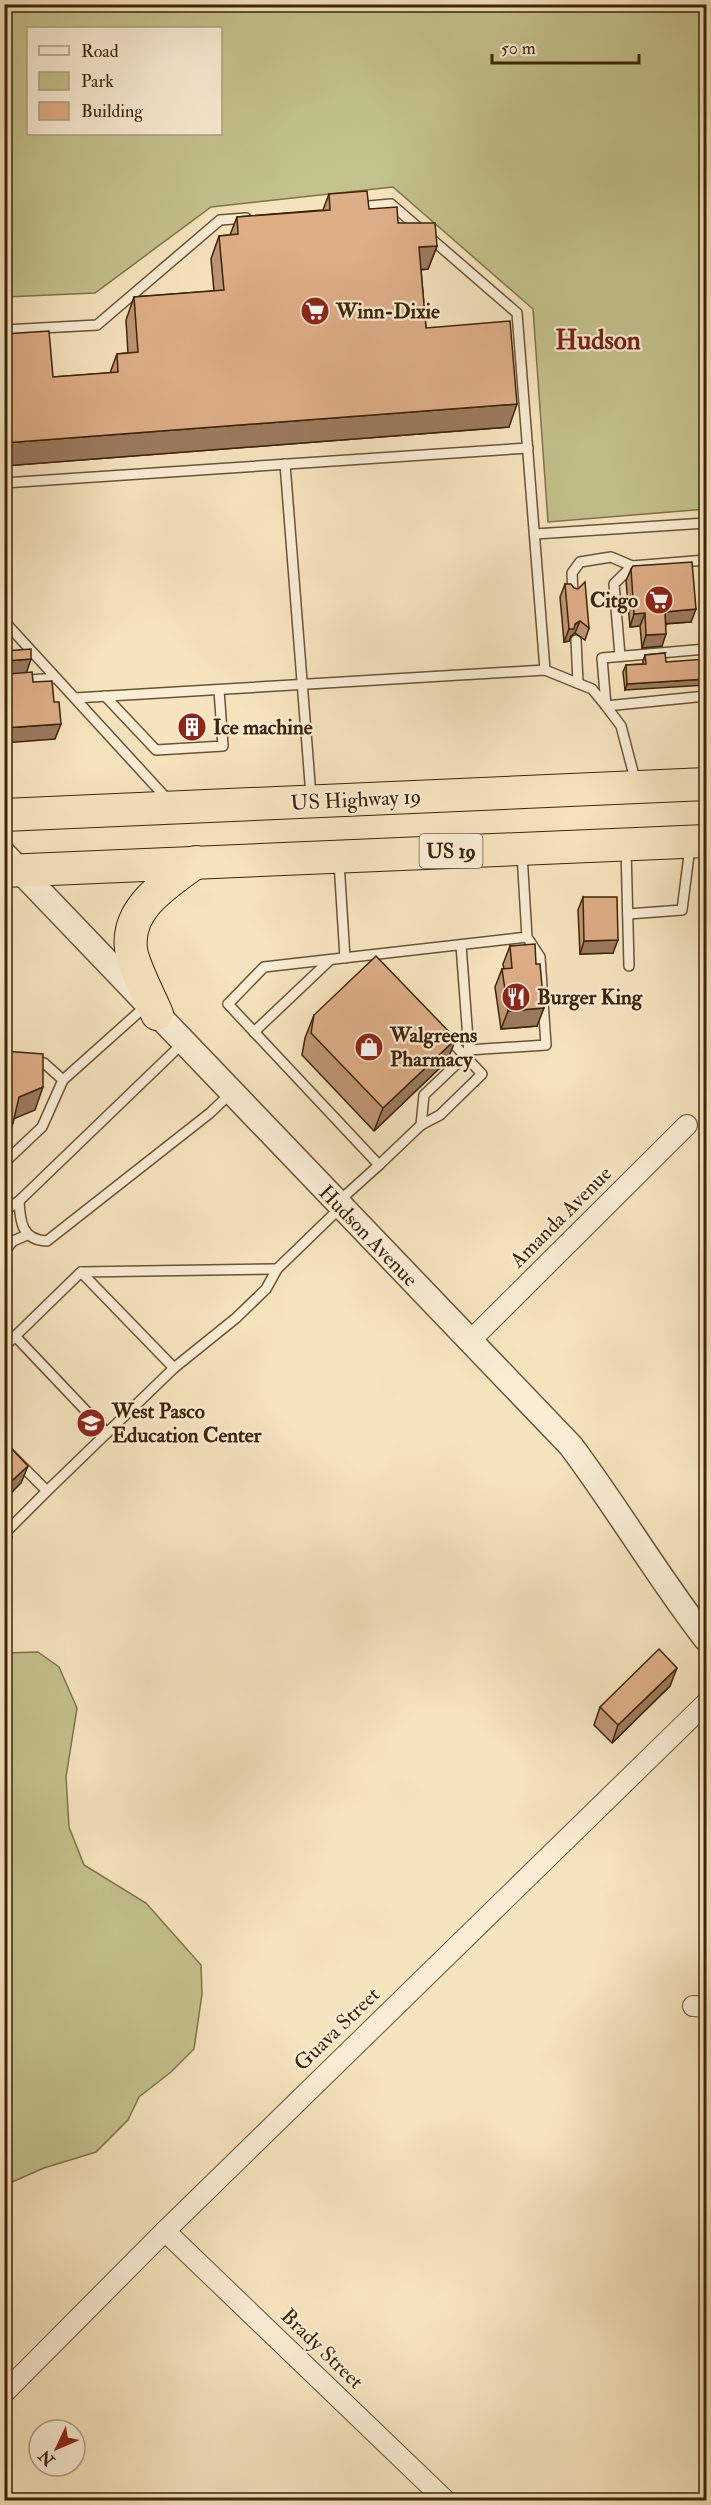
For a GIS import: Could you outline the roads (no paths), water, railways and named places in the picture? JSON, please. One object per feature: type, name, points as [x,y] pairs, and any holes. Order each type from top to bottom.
[{"type":"highway","name":"US Highway 19","points":[[4,815],[706,784]]},
{"type":"highway","name":"US 19","points":[[10,865],[196,862],[699,841]]},
{"type":"highway","points":[[152,1009],[131,950],[132,927],[139,910],[196,862]]},
{"type":"street","name":"Hudson Avenue","points":[[10,865],[184,1042],[571,1446],[612,1501],[681,1606],[706,1639]]},
{"type":"street","name":"Amanda Avenue","points":[[469,1342],[687,1125]]},
{"type":"street","name":"Guava Street","points":[[4,2393],[165,2231],[706,1702]]},
{"type":"street","name":"Brady Street","points":[[165,2231],[446,2500]]},
{"type":"lane","points":[[345,208],[391,204],[517,313],[545,670]]},
{"type":"lane","points":[[4,330],[97,325],[220,220],[254,217]]},
{"type":"lane","points":[[4,483],[528,448]]},
{"type":"lane","points":[[285,465],[311,802]]},
{"type":"lane","points":[[535,534],[706,523]]},
{"type":"lane","points":[[573,595],[572,573],[580,562],[611,557],[632,566],[706,560]]},
{"type":"lane","points":[[620,656],[614,584],[632,566]]},
{"type":"lane","points":[[4,621],[175,807]]},
{"type":"lane","points":[[576,640],[578,683]]},
{"type":"lane","points":[[606,706],[602,658],[706,649]]},
{"type":"lane","points":[[75,698],[545,670],[592,689],[606,706],[621,726],[637,787]]},
{"type":"lane","points":[[4,682],[56,678]]},
{"type":"lane","points":[[105,696],[156,750],[223,746],[219,690]]},
{"type":"lane","points":[[606,706],[706,696]]},
{"type":"lane","points":[[628,914],[682,910],[699,841]]},
{"type":"lane","points":[[626,844],[629,966]]},
{"type":"lane","points":[[421,1125],[424,1095],[467,1055],[546,1045],[540,957],[527,937],[522,848]]},
{"type":"lane","points":[[339,856],[345,958]]},
{"type":"lane","points":[[379,1165],[228,1004],[264,968],[527,937]]},
{"type":"lane","points":[[460,945],[467,1055]]},
{"type":"lane","points":[[370,955],[378,964]]},
{"type":"lane","points":[[254,1032],[330,960]]},
{"type":"lane","points":[[4,1163],[42,1127],[63,1080],[152,1009]]},
{"type":"lane","points":[[8,1530],[174,1368],[236,1318],[266,1289],[277,1269],[379,1165],[421,1125],[440,1115],[482,1074],[467,1055],[441,1030]]},
{"type":"lane","points":[[4,1211],[19,1201],[184,1042]]},
{"type":"lane","points":[[24,1059],[44,1063],[63,1080]]},
{"type":"lane","points":[[19,1201],[20,1214],[27,1235],[36,1240],[47,1241],[210,1113],[232,1092]]},
{"type":"lane","points":[[4,1252],[13,1241],[27,1235]]},
{"type":"lane","points":[[4,1347],[81,1272],[277,1269]]},
{"type":"lane","points":[[81,1272],[174,1368]]},
{"type":"lane","points":[[15,1336],[107,1433]]},
{"type":"lane","points":[[4,1448],[47,1491]]},
{"type":"place","name":"Winn-Dixie","points":[[315,311]]},
{"type":"place","name":"Citgo","points":[[659,600]]},
{"type":"place","name":"Ice machine","points":[[192,727]]},
{"type":"place","name":"Burger King","points":[[516,997]]},
{"type":"place","name":"Walgreens Pharmacy","points":[[369,1047]]},
{"type":"place","name":"West Pasco Education Center","points":[[91,1423]]},
{"type":"district","name":"Hudson","points":[[598,340]]}]
